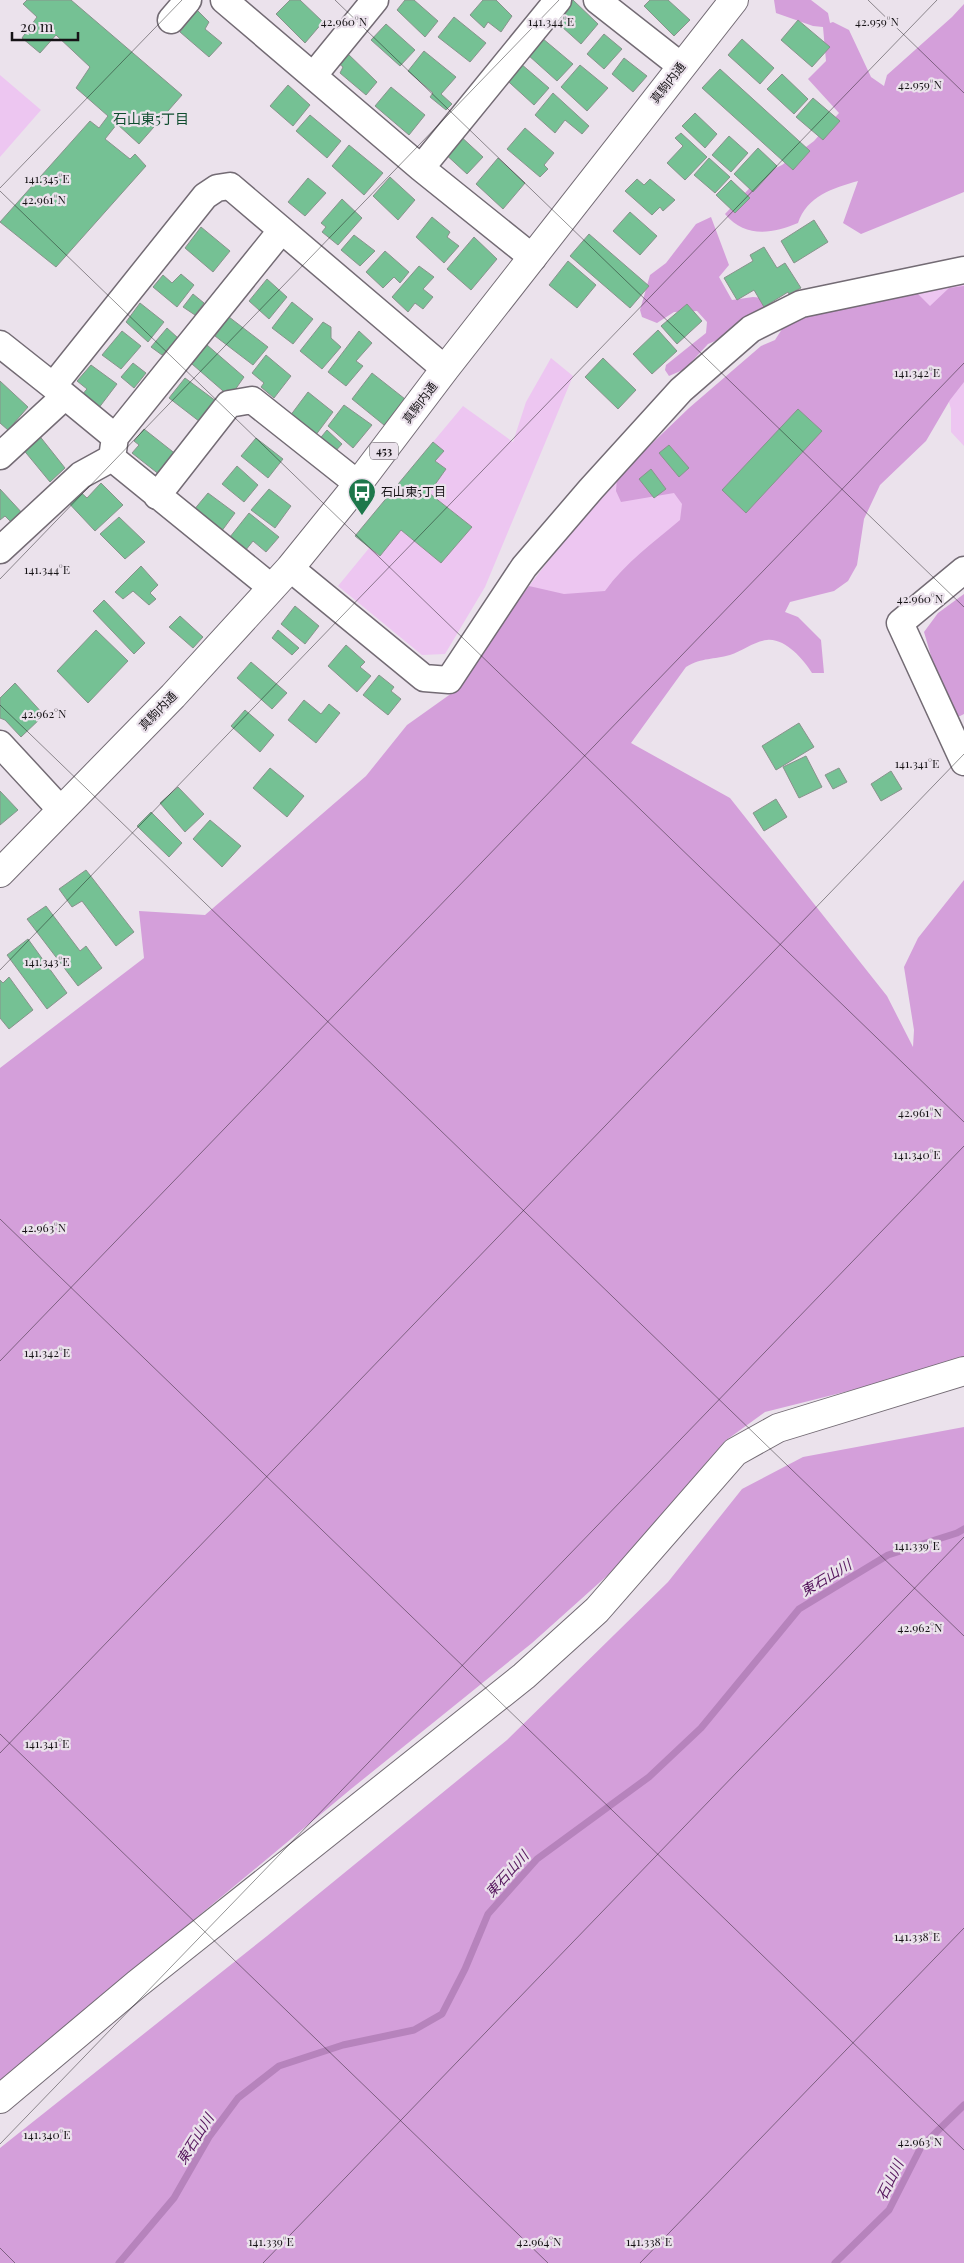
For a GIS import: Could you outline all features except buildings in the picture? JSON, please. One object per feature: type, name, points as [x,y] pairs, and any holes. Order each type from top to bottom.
[{"type":"main road","name":"真駒内通","points":[[0,873],[173,696],[290,568],[358,484],[445,369],[734,0]]},
{"type":"main road","points":[[0,2099],[137,1984],[524,1676],[597,1610],[735,1452],[778,1428],[964,1371]]},
{"type":"street","points":[[171,20],[188,0]]},
{"type":"street","points":[[224,0],[421,168],[533,258]]},
{"type":"street","points":[[313,76],[376,0]]},
{"type":"street","points":[[421,168],[558,0]]},
{"type":"street","points":[[597,0],[681,66]]},
{"type":"street","points":[[0,456],[59,391],[204,196],[217,188],[230,186],[445,369]]},
{"type":"street","points":[[0,550],[113,448],[281,231]]},
{"type":"street","points":[[290,568],[424,678],[449,680],[524,568],[591,489],[681,390],[751,329],[801,304],[964,270]]},
{"type":"street","points":[[0,344],[59,391],[157,496],[272,588]]},
{"type":"street","points":[[157,496],[229,404],[252,400],[358,484]]},
{"type":"street","points":[[964,570],[900,623],[964,762]]},
{"type":"street","points":[[0,744],[61,810]]},
{"type":"shaded area","points":[[774,0],[811,0],[828,13],[830,23],[833,22],[849,30],[871,77],[884,86],[887,75],[964,4],[964,192],[861,234],[843,223],[858,181],[830,190],[808,206],[798,223],[778,230],[759,232],[750,230],[733,222],[725,214],[763,174],[782,165],[814,141],[839,113],[808,79],[826,61],[823,27],[813,26],[776,13]]},
{"type":"shaded area","points":[[0,75],[41,110],[0,157]]},
{"type":"shaded area","points":[[711,217],[729,265],[719,277],[732,300],[753,297],[764,298],[762,313],[725,337],[708,344],[685,369],[669,376],[665,370],[666,365],[706,333],[707,322],[697,311],[674,312],[657,323],[642,317],[640,310],[650,275],[666,263],[696,224]]},
{"type":"shaded area","points":[[964,283],[964,446],[951,432],[951,409],[917,293]]},
{"type":"shaded area","points":[[964,286],[964,382],[950,400],[926,441],[880,485],[864,519],[857,565],[848,581],[834,591],[790,602],[785,612],[798,617],[821,640],[824,673],[812,673],[793,650],[774,640],[753,644],[724,657],[703,660],[686,667],[631,743],[730,798],[887,996],[913,1047],[914,1030],[904,967],[918,938],[964,880],[964,1362],[765,1412],[725,1441],[618,1566],[532,1643],[351,1789],[0,2081],[0,1068],[144,958],[139,911],[205,915],[366,776],[407,725],[452,693],[486,643],[529,586],[564,594],[605,591],[631,562],[680,520],[682,504],[674,493],[621,502],[616,491],[617,477],[689,408],[761,346],[775,340],[784,326],[807,317],[917,293],[930,306],[949,288]]},
{"type":"shaded area","points":[[551,358],[573,376],[485,587],[445,654],[422,655],[338,586],[370,547],[380,556],[401,530],[441,563],[472,527],[429,493],[446,469],[435,461],[444,451],[433,442],[463,406],[513,442],[526,402]]},
{"type":"shaded area","points":[[617,477],[672,488],[692,512],[619,586],[598,596],[562,598],[529,586],[586,512]]},
{"type":"shaded area","points":[[964,594],[964,714],[958,717],[936,673],[924,632],[938,613]]},
{"type":"shaded area","points":[[964,1427],[964,2263],[0,2263],[0,2148],[267,1936],[507,1740],[668,1582],[742,1489],[803,1457]]},
{"type":"waterway","name":"東石山川","points":[[119,2263],[174,2198],[209,2137],[238,2098],[279,2066],[343,2045],[414,2030],[442,2014],[465,1969],[488,1914],[537,1859],[649,1777],[701,1728],[799,1609],[888,1555],[957,1533],[964,1529]]},
{"type":"waterway","name":"石山川","points":[[835,2263],[889,2210],[921,2147],[964,2105]]},
{"type":"place","name":"石山東5丁目","points":[[362,516]]},
{"type":"district","name":"石山東5丁目","points":[[151,119]]}]
